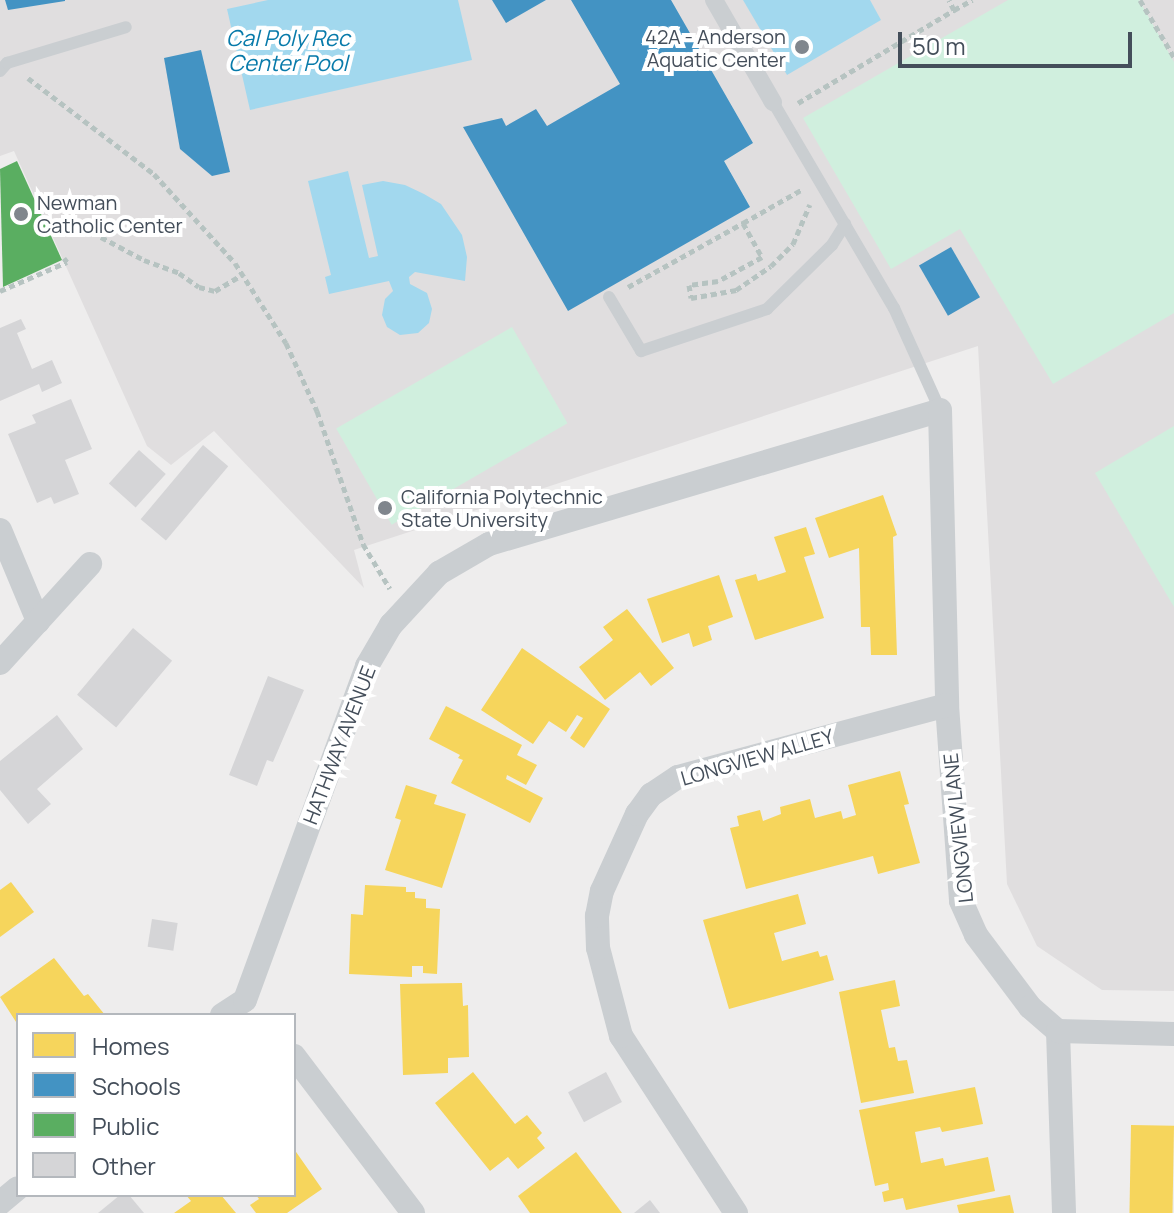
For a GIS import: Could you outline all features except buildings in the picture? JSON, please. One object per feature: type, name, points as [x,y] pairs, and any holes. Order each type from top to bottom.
[{"type":"street","points":[[714,0],[777,108]]},
{"type":"street","name":"HATHWAY AVENUE","points":[[231,1013],[252,1008],[367,666],[403,611],[439,573],[489,544],[940,410]]},
{"type":"street","name":"LONGVIEW LANE","points":[[940,410],[947,705],[961,901],[976,935],[1030,1007],[1058,1031]]},
{"type":"street","points":[[0,530],[38,621]]},
{"type":"street","points":[[0,663],[90,564]]},
{"type":"street","name":"LONGVIEW ALLEY","points":[[736,1213],[621,1036],[598,948],[597,916],[602,891],[637,814],[651,795],[678,777],[947,705]]},
{"type":"street","points":[[1064,1213],[1058,1031],[1174,1034]]},
{"type":"street","points":[[296,1059],[413,1213]]},
{"type":"street","points":[[0,1203],[16,1190]]},
{"type":"lane","points":[[4,67],[126,27]]},
{"type":"lane","points":[[777,108],[894,308],[940,410]]},
{"type":"lane","points":[[609,297],[641,351],[767,309],[822,256],[845,224]]},
{"type":"path","points":[[949,0],[954,10]]},
{"type":"path","points":[[777,108],[972,0]]},
{"type":"path","points":[[1140,0],[1174,57]]},
{"type":"path","points":[[4,67],[154,174],[209,231],[243,274],[286,343],[317,411],[363,544],[403,611]]},
{"type":"path","points":[[609,297],[803,189],[818,176]]},
{"type":"path","points":[[743,223],[762,257],[718,281],[689,285],[691,298],[736,290],[771,266],[793,244],[806,218],[810,202],[803,189]]},
{"type":"path","points":[[101,237],[144,260],[179,273],[199,287],[215,291],[243,274]]},
{"type":"path","points":[[0,291],[67,262],[64,258]]},
{"type":"shaded area","name":"California Polytechnic State University","points":[[0,0],[1174,0],[1174,991],[1102,990],[1037,946],[1007,884],[978,346],[354,550],[364,588],[214,431],[171,465],[147,446],[14,151],[0,156]]},
{"type":"green space","points":[[1008,0],[1139,0],[1174,62],[1174,313],[1053,384],[960,229],[891,269],[803,118]]},
{"type":"green space","points":[[512,327],[568,423],[392,525],[336,429]]},
{"type":"green space","points":[[1174,426],[1174,607],[1095,473]]},
{"type":"water","name":"Cal Poly Rec Center Pool","points":[[268,0],[458,0],[472,60],[250,110],[227,9]]},
{"type":"water","name":"42A - Anderson Aquatic Center","points":[[743,0],[870,0],[881,20],[787,75]]},
{"type":"water","points":[[348,171],[369,258],[378,256],[362,185],[383,181],[405,185],[424,194],[441,204],[462,235],[467,257],[465,281],[415,272],[409,277],[410,284],[427,293],[432,309],[429,323],[418,333],[400,335],[387,327],[382,315],[385,299],[393,291],[389,281],[329,294],[325,277],[331,275],[308,181]]},
{"type":"place","name":"42A - Anderson Aquatic Center","points":[[802,47]]},
{"type":"place","name":"Newman Catholic Center","points":[[21,214]]},
{"type":"place","name":"California Polytechnic State University","points":[[385,508]]}]
